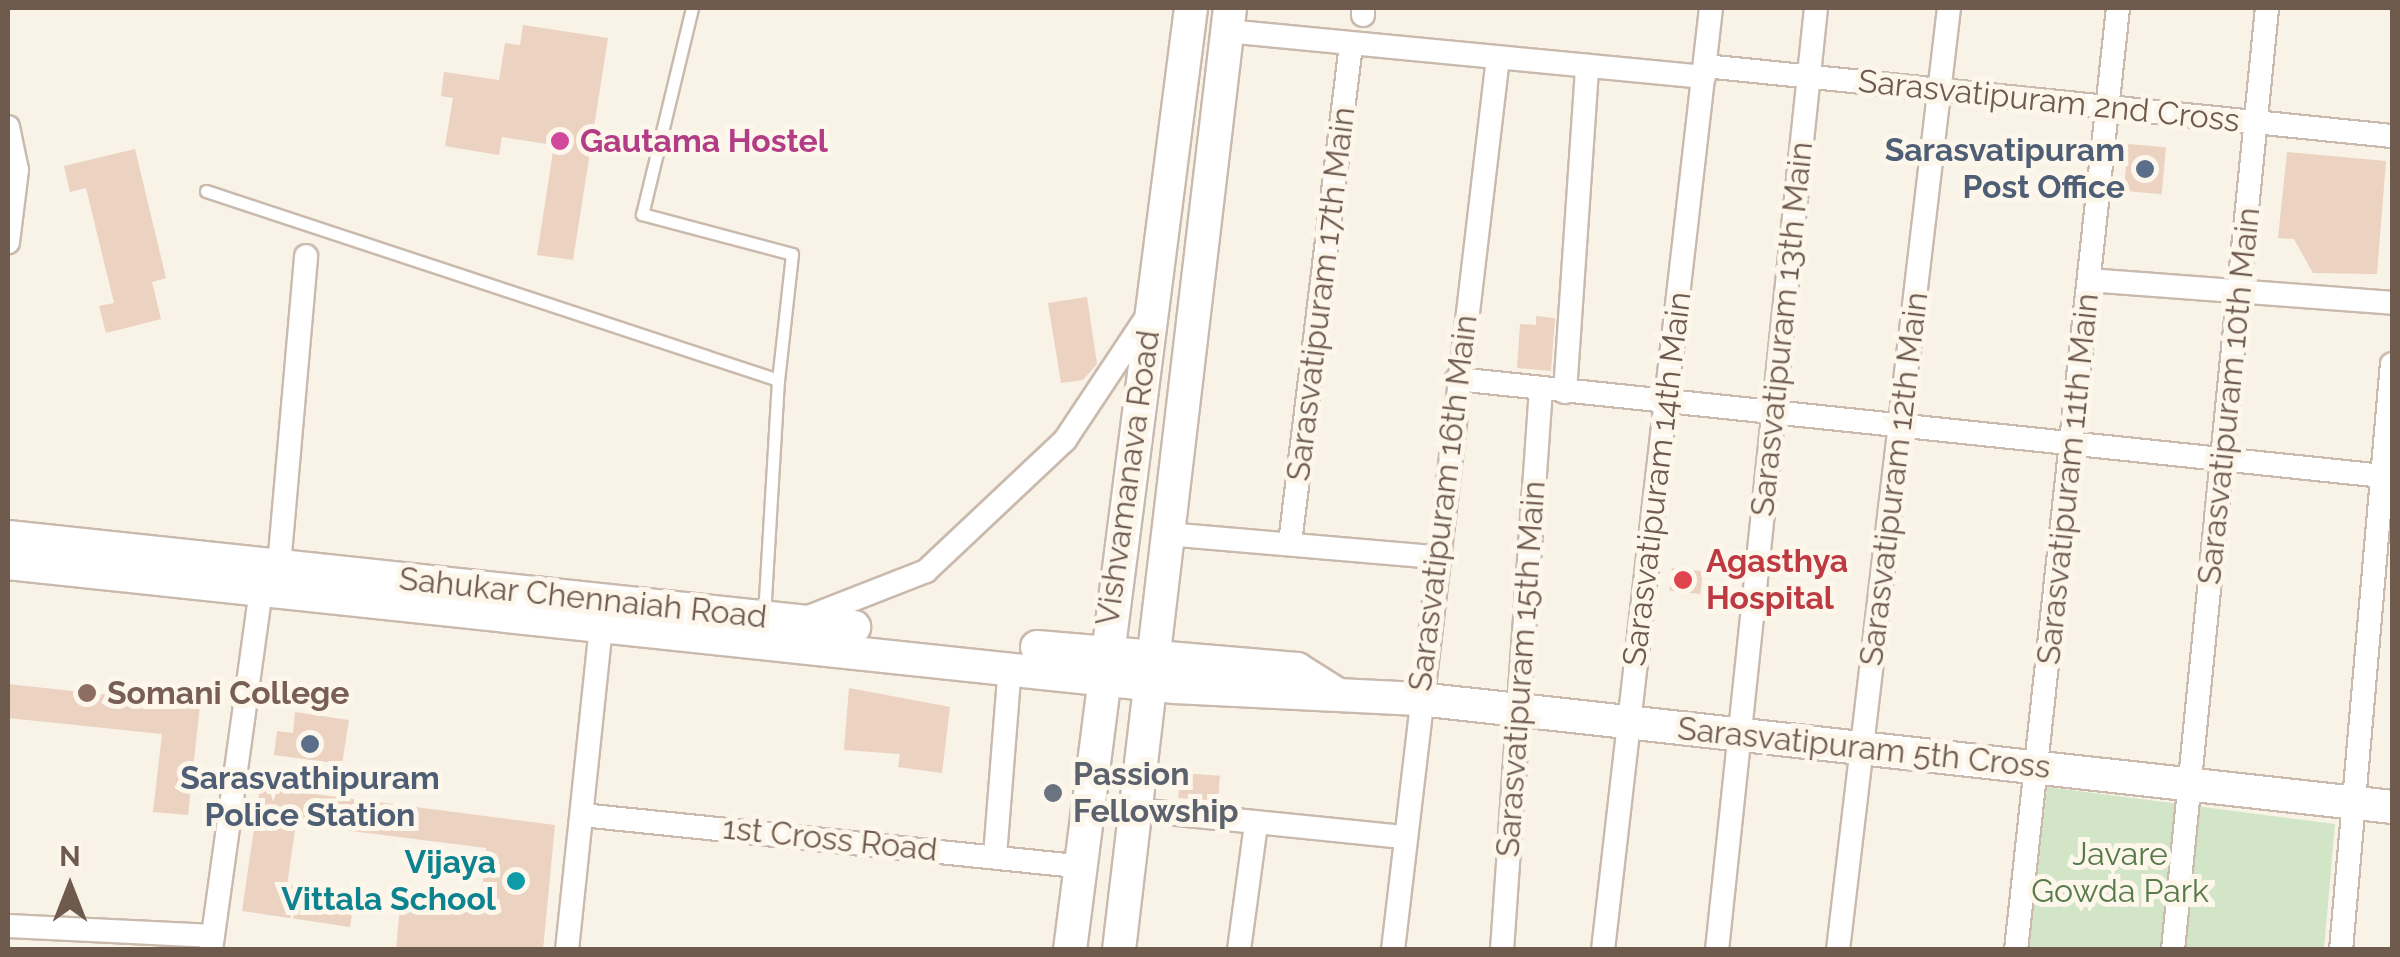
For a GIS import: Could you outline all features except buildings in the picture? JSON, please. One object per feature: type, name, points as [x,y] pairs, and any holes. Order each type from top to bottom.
[{"type":"street","name":"Vishvamanava Road","points":[[1070,950],[1102,663],[1191,8]]},
{"type":"street","name":"Sarasvatipuram 14th Main","points":[[1602,950],[1712,8]]},
{"type":"street","name":"Sarasvatipuram 13th Main","points":[[1717,950],[1816,8]]},
{"type":"street","name":"Sarasvatipuram 12th Main","points":[[1838,950],[1949,8]]},
{"type":"street","name":"Sarasvatipuram 11th Main","points":[[2016,950],[2118,8]]},
{"type":"street","name":"Sarasvatipuram 10th Main","points":[[2173,950],[2267,8]]},
{"type":"street","name":"Vishvamanava Road","points":[[1118,950],[1156,668],[1166,534],[1229,19]]},
{"type":"street","name":"Sarasvatipuram 2nd Cross","points":[[1229,19],[1351,44],[1587,66],[1809,76],[2392,136]]},
{"type":"street","name":"Sarasvatipuram 17th Main","points":[[1290,543],[1351,44]]},
{"type":"street","name":"Sarasvatipuram 16th Main","points":[[1394,950],[1419,700],[1498,58]]},
{"type":"street","points":[[1565,392],[1587,66]]},
{"type":"street","points":[[8,126],[17,170],[8,242]]},
{"type":"street","points":[[8,926],[212,942],[268,573],[306,256]]},
{"type":"street","points":[[2089,280],[2239,284],[2392,304]]},
{"type":"street","points":[[798,621],[926,571],[1065,440],[1151,308]]},
{"type":"street","points":[[2341,950],[2387,476],[2392,364]]},
{"type":"street","points":[[1457,379],[2387,476]]},
{"type":"street","name":"Sarasvatipuram 15th Main","points":[[1502,950],[1541,388]]},
{"type":"street","points":[[1166,534],[1436,557]]},
{"type":"street","name":"Sahukar Chennaiah Road","points":[[8,537],[601,624],[1010,666],[1102,663]]},
{"type":"street","name":"Sahukar Chennaiah Road","points":[[8,563],[268,573],[798,621],[1156,668]]},
{"type":"street","points":[[567,950],[601,624]]},
{"type":"street","points":[[995,856],[1010,666]]},
{"type":"street","name":"Sarasvatipuram 5th Cross","points":[[1156,668],[1296,669],[1335,693],[2392,807]]},
{"type":"street","points":[[1137,810],[1405,836]]},
{"type":"street","name":"1st Cross Road","points":[[582,815],[1077,866]]},
{"type":"street","points":[[1239,950],[1256,824]]},
{"type":"lane","points":[[692,8],[642,214],[792,254],[778,380],[764,618]]},
{"type":"lane","points":[[206,191],[778,380]]},
{"type":"green space","name":"Javare Gowda Park","points":[[2047,787],[2335,824],[2324,949],[2029,950]]},
{"type":"place","name":"Gautama Hostel","points":[[560,141]]},
{"type":"place","name":"Sarasvatipuram Post Office","points":[[2145,169]]},
{"type":"place","name":"Agasthya Hospital","points":[[1683,580]]},
{"type":"place","name":"Somani College","points":[[87,693]]},
{"type":"place","name":"Sarasvathipuram Police Station","points":[[310,744]]},
{"type":"place","name":"Passion Fellowship","points":[[1053,793]]},
{"type":"place","name":"Vijaya Vittala School","points":[[516,881]]}]
